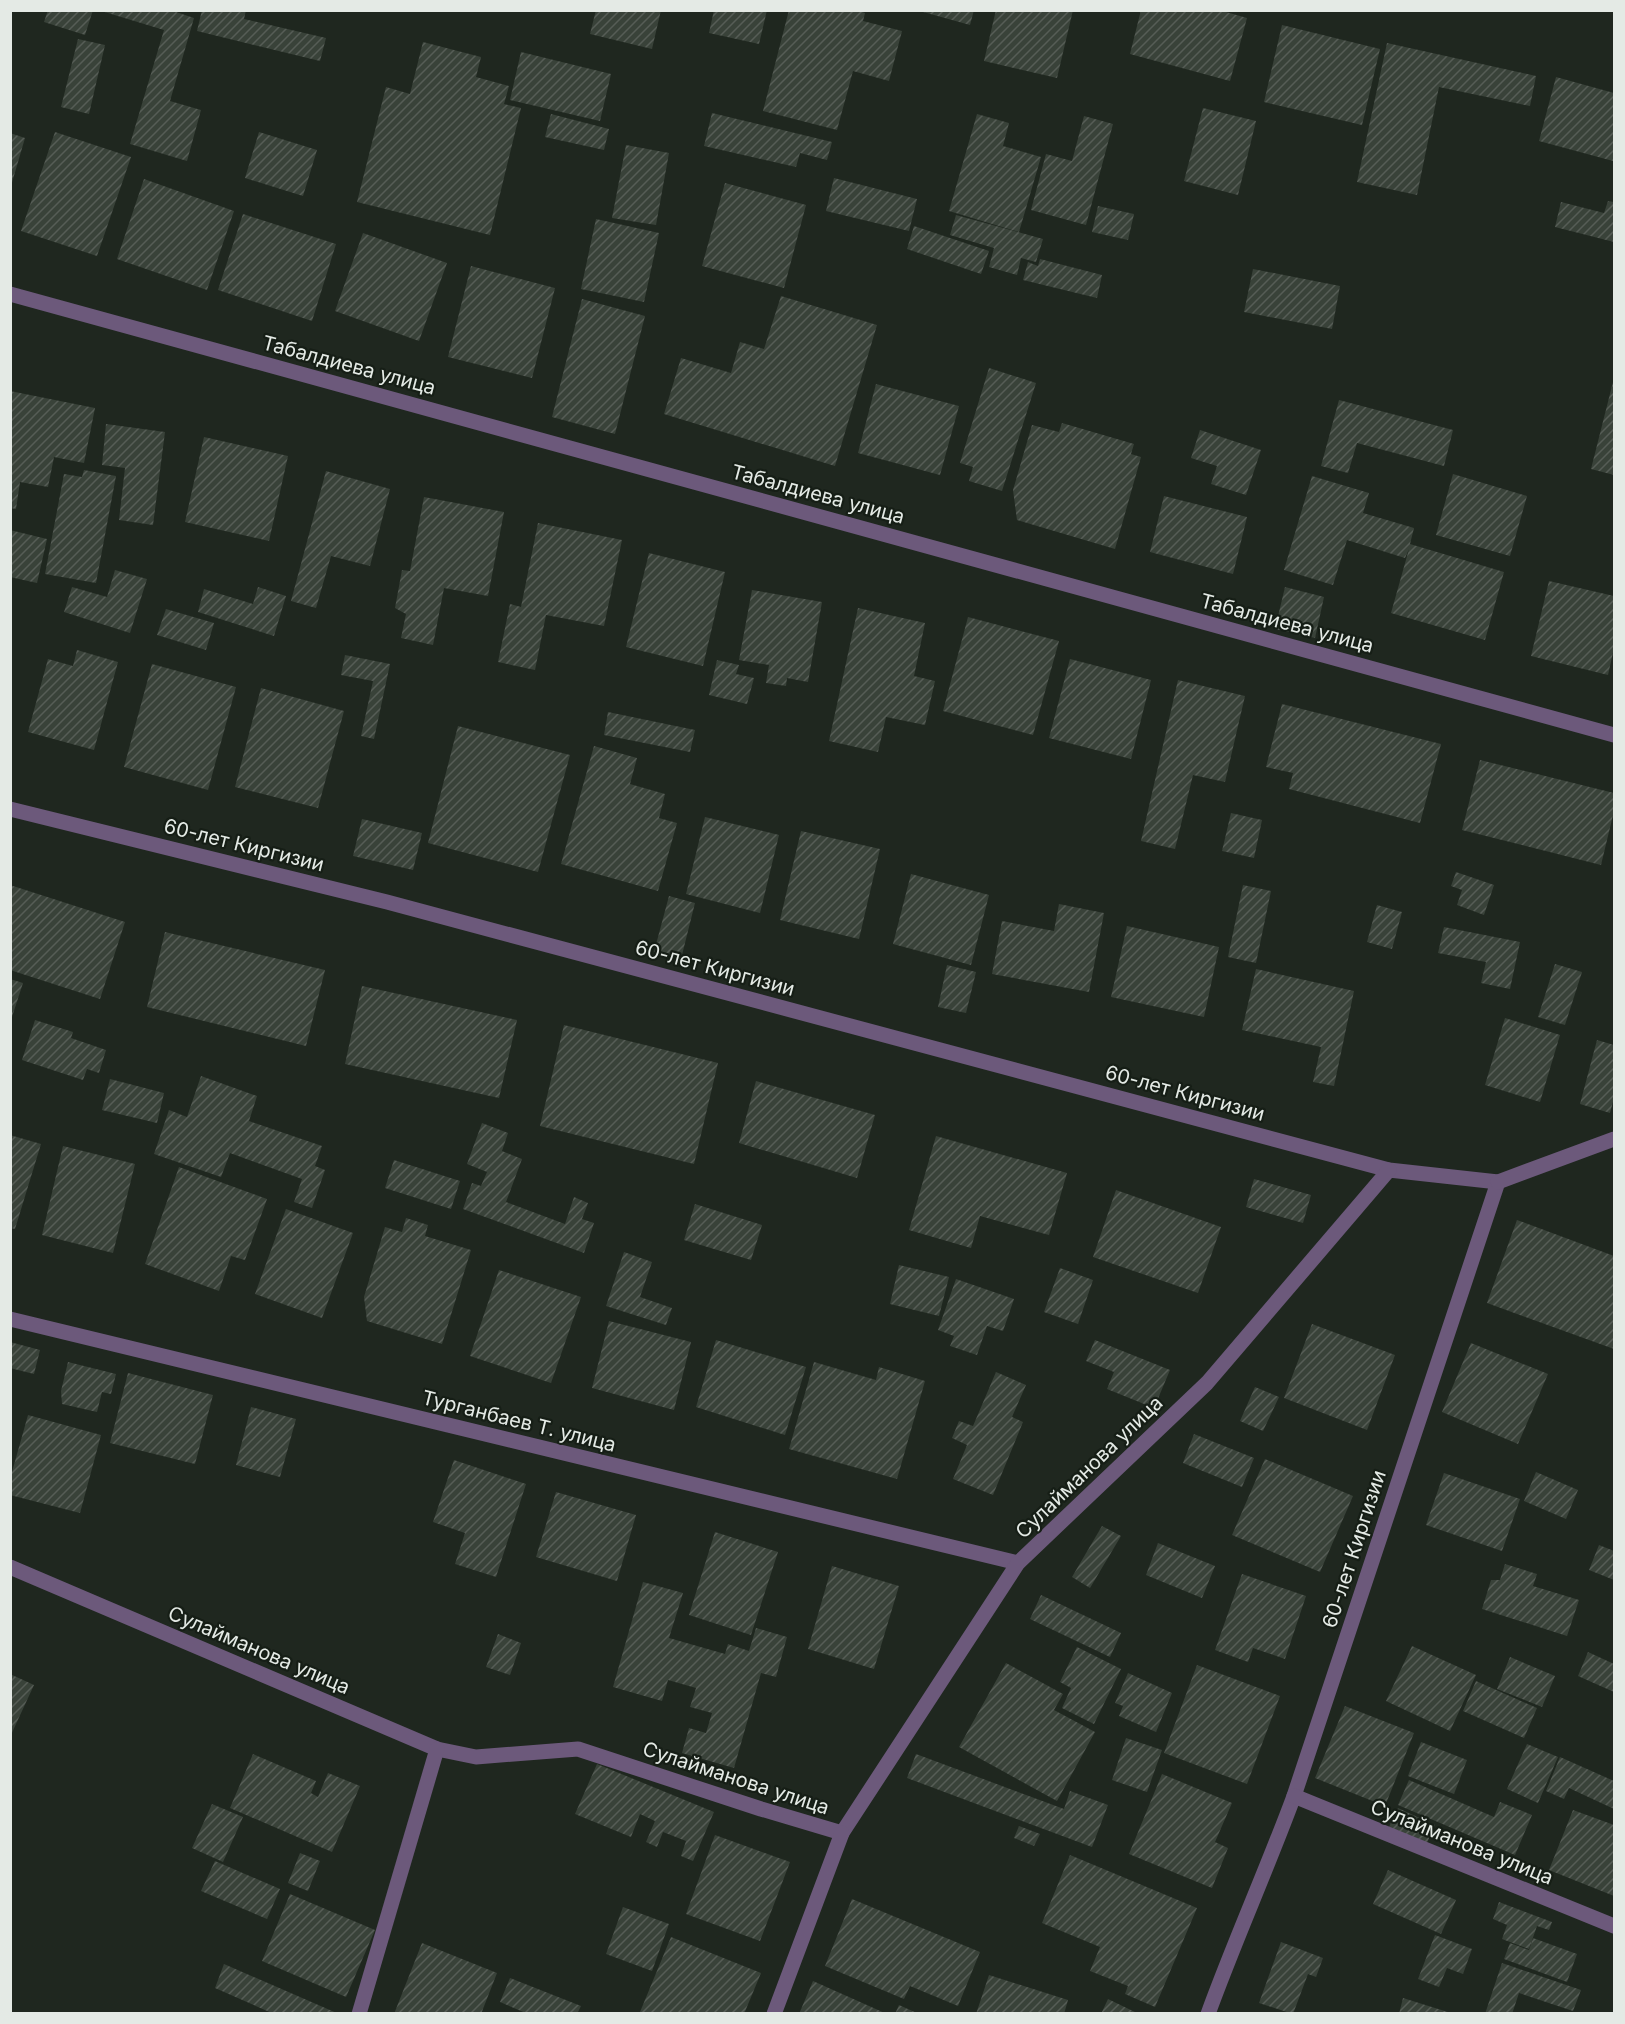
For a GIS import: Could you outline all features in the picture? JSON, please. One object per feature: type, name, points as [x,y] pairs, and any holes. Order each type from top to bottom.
[{"type":"street","name":"Табалдиева улица","points":[[10,294],[1614,735]]},
{"type":"street","name":"60-лет Киргизии","points":[[10,809],[398,905],[1389,1170],[1498,1182],[1294,1796],[1208,2013]]},
{"type":"street","points":[[1498,1182],[1614,1139]]},
{"type":"street","name":"Сулайманова улица","points":[[10,1567],[437,1749],[476,1757],[578,1749],[842,1833],[1018,1563],[1207,1383],[1389,1170]]},
{"type":"street","name":"Турганбаев Т. улица","points":[[10,1319],[1018,1563]]},
{"type":"street","points":[[359,2013],[437,1749]]},
{"type":"street","name":"Сулайманова улица","points":[[1294,1796],[1614,1926]]},
{"type":"street","points":[[774,2013],[842,1833]]},
{"type":"building","points":[[48,10],[93,10],[85,35],[44,22]]},
{"type":"building","points":[[98,10],[170,10],[194,18],[170,101],[201,110],[187,161],[130,144],[164,30]]},
{"type":"building","points":[[202,10],[246,10],[244,19],[326,38],[320,61],[197,31]]},
{"type":"building","points":[[596,10],[661,10],[652,49],[590,34]]},
{"type":"building","points":[[714,10],[767,10],[759,44],[709,33]]},
{"type":"building","points":[[789,10],[857,10],[865,13],[863,21],[902,31],[889,81],[853,71],[837,130],[763,111]]},
{"type":"building","points":[[916,10],[974,10],[970,25]]},
{"type":"building","points":[[996,10],[1073,10],[1057,78],[984,61]]},
{"type":"building","points":[[1141,10],[1219,10],[1247,18],[1230,81],[1130,54]]},
{"type":"building","points":[[1282,25],[1380,49],[1362,125],[1264,102]]},
{"type":"building","points":[[78,39],[105,45],[89,114],[61,107]]},
{"type":"building","points":[[423,42],[481,57],[476,77],[509,86],[504,104],[521,108],[490,235],[357,202],[386,87],[410,94]]},
{"type":"building","points":[[1387,43],[1536,76],[1530,106],[1439,87],[1417,195],[1357,182]]},
{"type":"building","points":[[521,52],[611,74],[600,121],[510,100]]},
{"type":"building","points":[[1556,77],[1614,93],[1613,161],[1539,141]]},
{"type":"building","points":[[1203,108],[1256,121],[1238,195],[1184,181]]},
{"type":"building","points":[[712,113],[832,142],[827,160],[800,153],[796,167],[704,146]]},
{"type":"building","points":[[551,114],[609,129],[604,150],[545,137]]},
{"type":"building","points":[[977,114],[1009,123],[1003,146],[1041,157],[1019,232],[949,211]]},
{"type":"building","points":[[1084,116],[1113,124],[1086,225],[1031,210],[1046,154],[1072,161]]},
{"type":"building","points":[[55,132],[131,157],[97,256],[21,231]]},
{"type":"building","points":[[259,132],[317,150],[303,196],[245,178]]},
{"type":"building","points":[[10,133],[25,138],[11,186],[10,186]]},
{"type":"building","points":[[626,145],[669,153],[656,225],[612,218]]},
{"type":"building","points":[[834,178],[917,199],[909,231],[826,211]]},
{"type":"building","points":[[144,179],[234,211],[207,290],[117,259]]},
{"type":"building","points":[[725,183],[806,205],[784,288],[702,266]]},
{"type":"building","points":[[1608,201],[1614,202],[1614,242],[1555,227],[1561,202],[1604,213]]},
{"type":"building","points":[[1098,206],[1134,214],[1128,240],[1092,232]]},
{"type":"building","points":[[243,214],[336,244],[312,321],[218,290]]},
{"type":"building","points":[[956,215],[1043,239],[1036,262],[1021,258],[1017,275],[989,267],[994,248],[950,235]]},
{"type":"building","points":[[596,219],[659,233],[644,302],[581,289]]},
{"type":"building","points":[[914,226],[989,251],[981,274],[907,249]]},
{"type":"building","points":[[363,233],[447,263],[419,341],[335,311]]},
{"type":"building","points":[[1040,259],[1102,275],[1097,298],[1023,280],[1028,262],[1038,266]]},
{"type":"building","points":[[471,266],[555,288],[532,378],[448,357]]},
{"type":"building","points":[[1253,269],[1340,286],[1332,329],[1244,312]]},
{"type":"building","points":[[781,296],[877,325],[835,466],[664,414],[681,358],[731,373],[740,342],[764,349]]},
{"type":"building","points":[[582,299],[645,316],[615,434],[552,417]]},
{"type":"building","points":[[989,368],[1036,383],[1002,491],[969,481],[973,467],[960,463]]},
{"type":"building","points":[[1614,378],[1614,475],[1591,469]]},
{"type":"building","points":[[876,384],[959,406],[940,475],[858,453]]},
{"type":"building","points":[[10,391],[95,408],[84,463],[54,457],[48,487],[20,482],[16,509],[10,508]]},
{"type":"building","points":[[1339,400],[1453,430],[1444,466],[1357,443],[1348,473],[1321,466]]},
{"type":"building","points":[[1062,423],[1134,444],[1131,454],[1141,457],[1115,549],[1017,520],[1013,490],[1032,425],[1059,432]]},
{"type":"building","points":[[106,424],[165,432],[153,525],[119,520],[125,468],[102,465]]},
{"type":"building","points":[[1200,430],[1261,450],[1246,495],[1211,484],[1217,466],[1191,458]]},
{"type":"building","points":[[204,437],[288,456],[269,541],[185,522]]},
{"type":"building","points":[[84,470],[116,476],[96,583],[45,574],[64,474],[82,477]]},
{"type":"building","points":[[326,471],[390,489],[370,566],[331,556],[316,608],[291,601]]},
{"type":"building","points":[[1453,474],[1527,496],[1510,556],[1436,535]]},
{"type":"building","points":[[1312,476],[1369,493],[1363,513],[1414,528],[1410,544],[1504,572],[1485,640],[1391,613],[1409,549],[1405,558],[1347,540],[1333,585],[1284,570]]},
{"type":"building","points":[[1164,496],[1247,517],[1233,574],[1150,552]]},
{"type":"building","points":[[424,497],[504,512],[488,596],[444,588],[433,645],[401,638],[406,614],[395,608],[402,570],[410,571]]},
{"type":"building","points":[[538,523],[622,540],[604,626],[546,615],[535,670],[498,662],[510,604],[521,607]]},
{"type":"building","points":[[10,530],[47,539],[37,583],[10,577]]},
{"type":"building","points":[[649,553],[725,572],[703,666],[626,647]]},
{"type":"building","points":[[115,570],[147,579],[130,633],[64,612],[72,587],[107,597]]},
{"type":"building","points":[[1549,581],[1614,596],[1614,648],[1608,675],[1531,656]]},
{"type":"building","points":[[258,587],[286,596],[274,636],[198,612],[204,589],[253,604]]},
{"type":"building","points":[[1285,587],[1324,597],[1315,638],[1275,629]]},
{"type":"building","points":[[752,590],[822,602],[808,682],[787,678],[786,686],[766,683],[769,665],[739,660]]},
{"type":"building","points":[[858,608],[925,623],[914,676],[935,681],[925,725],[886,717],[878,752],[829,741]]},
{"type":"building","points":[[166,609],[214,623],[206,650],[157,635]]},
{"type":"building","points":[[968,617],[1059,641],[1033,735],[943,711]]},
{"type":"building","points":[[77,650],[118,662],[94,750],[28,732],[48,659],[73,666]]},
{"type":"building","points":[[345,655],[390,664],[374,739],[361,736],[373,681],[341,675]]},
{"type":"building","points":[[1070,659],[1151,680],[1131,759],[1049,738]]},
{"type":"building","points":[[717,660],[739,665],[736,674],[754,678],[747,704],[709,695]]},
{"type":"building","points":[[152,664],[236,687],[208,790],[124,767]]},
{"type":"building","points":[[1178,680],[1245,696],[1225,782],[1193,775],[1175,849],[1141,841]]},
{"type":"building","points":[[261,688],[344,711],[318,808],[235,787]]},
{"type":"building","points":[[1282,704],[1441,744],[1420,823],[1289,789],[1293,773],[1266,767]]},
{"type":"building","points":[[608,712],[695,730],[690,752],[604,735]]},
{"type":"building","points":[[458,726],[570,755],[538,872],[428,843]]},
{"type":"building","points":[[594,746],[637,758],[630,784],[665,794],[659,818],[677,823],[658,891],[561,864]]},
{"type":"building","points":[[1480,760],[1614,793],[1614,811],[1601,865],[1462,830]]},
{"type":"building","points":[[1231,813],[1262,820],[1254,858],[1222,851]]},
{"type":"building","points":[[705,817],[779,835],[760,913],[686,894]]},
{"type":"building","points":[[362,819],[422,833],[413,870],[353,856]]},
{"type":"building","points":[[801,831],[880,849],[859,939],[780,920]]},
{"type":"building","points":[[1456,872],[1494,885],[1484,915],[1457,905],[1462,890],[1451,886]]},
{"type":"building","points":[[911,874],[989,895],[971,965],[893,944]]},
{"type":"building","points":[[10,885],[125,922],[100,999],[10,970]]},
{"type":"building","points":[[1243,885],[1271,891],[1256,963],[1228,957]]},
{"type":"building","points":[[669,896],[695,903],[681,959],[654,952]]},
{"type":"building","points":[[1059,904],[1104,913],[1089,992],[992,974],[1002,921],[1054,931]]},
{"type":"building","points":[[1377,905],[1402,912],[1392,949],[1367,942]]},
{"type":"building","points":[[1127,926],[1219,947],[1204,1017],[1111,997]]},
{"type":"building","points":[[1444,927],[1520,942],[1510,989],[1481,983],[1486,962],[1438,953]]},
{"type":"building","points":[[165,932],[325,970],[306,1046],[147,1007]]},
{"type":"building","points":[[1555,964],[1582,972],[1565,1025],[1538,1017]]},
{"type":"building","points":[[947,965],[976,972],[966,1013],[938,1007]]},
{"type":"building","points":[[1256,969],[1354,991],[1334,1086],[1313,1082],[1321,1047],[1242,1030]]},
{"type":"building","points":[[10,979],[23,983],[11,1020],[10,1020]]},
{"type":"building","points":[[362,986],[517,1020],[499,1098],[345,1064]]},
{"type":"building","points":[[1505,1018],[1560,1035],[1540,1102],[1485,1085]]},
{"type":"building","points":[[35,1020],[73,1032],[71,1038],[106,1050],[99,1073],[87,1069],[83,1080],[22,1060]]},
{"type":"building","points":[[564,1025],[718,1063],[694,1164],[540,1126]]},
{"type":"building","points":[[1597,1040],[1614,1045],[1614,1098],[1610,1113],[1580,1104]]},
{"type":"building","points":[[201,1076],[257,1096],[249,1121],[322,1146],[315,1166],[325,1170],[312,1208],[294,1202],[302,1179],[230,1153],[221,1177],[154,1154],[169,1110],[187,1117]]},
{"type":"building","points":[[110,1079],[164,1093],[157,1123],[102,1110]]},
{"type":"building","points":[[756,1081],[875,1115],[857,1178],[739,1143]]},
{"type":"building","points":[[482,1123],[508,1133],[502,1151],[522,1159],[506,1202],[565,1224],[574,1197],[588,1203],[582,1219],[594,1223],[584,1253],[463,1209],[472,1183],[481,1186],[487,1172],[467,1164]]},
{"type":"building","points":[[10,1135],[41,1144],[15,1229],[10,1228]]},
{"type":"building","points":[[936,1136],[1067,1173],[1049,1235],[980,1216],[971,1248],[909,1230]]},
{"type":"building","points":[[63,1146],[135,1164],[113,1253],[42,1235]]},
{"type":"building","points":[[394,1160],[460,1181],[451,1209],[385,1188]]},
{"type":"building","points":[[179,1167],[267,1199],[245,1260],[231,1256],[219,1291],[145,1264]]},
{"type":"building","points":[[1254,1179],[1311,1195],[1303,1223],[1246,1207]]},
{"type":"building","points":[[1116,1190],[1221,1227],[1198,1293],[1093,1257]]},
{"type":"building","points":[[695,1204],[762,1225],[751,1260],[684,1240]]},
{"type":"building","points":[[286,1209],[353,1233],[322,1318],[255,1294]]},
{"type":"building","points":[[406,1218],[428,1225],[425,1236],[471,1250],[442,1344],[367,1321],[364,1297],[385,1227],[402,1232]]},
{"type":"building","points":[[1517,1220],[1614,1256],[1614,1349],[1487,1303]]},
{"type":"building","points":[[624,1252],[652,1262],[640,1297],[672,1308],[666,1325],[606,1306]]},
{"type":"building","points":[[899,1265],[949,1277],[939,1316],[890,1304]]},
{"type":"building","points":[[1060,1268],[1093,1280],[1078,1324],[1044,1312]]},
{"type":"building","points":[[499,1270],[581,1297],[551,1383],[470,1356]]},
{"type":"building","points":[[956,1279],[1014,1299],[1003,1331],[987,1326],[977,1355],[950,1346],[954,1336],[938,1330]]},
{"type":"building","points":[[609,1321],[691,1342],[674,1410],[592,1388]]},
{"type":"building","points":[[1312,1324],[1395,1355],[1367,1430],[1284,1398]]},
{"type":"building","points":[[716,1340],[806,1367],[785,1435],[696,1407]]},
{"type":"building","points":[[1095,1340],[1170,1370],[1154,1408],[1107,1389],[1114,1372],[1086,1361]]},
{"type":"building","points":[[10,1342],[40,1350],[34,1374],[10,1368]]},
{"type":"building","points":[[1471,1343],[1548,1374],[1518,1444],[1442,1412]]},
{"type":"building","points":[[68,1362],[116,1374],[111,1394],[102,1392],[97,1412],[62,1404],[61,1391]]},
{"type":"building","points":[[814,1362],[876,1380],[879,1367],[925,1381],[897,1479],[789,1449]]},
{"type":"building","points":[[996,1372],[1026,1385],[1012,1417],[1023,1422],[993,1495],[953,1479],[967,1445],[952,1438],[959,1421],[973,1426]]},
{"type":"building","points":[[128,1373],[213,1395],[195,1464],[110,1443]]},
{"type":"building","points":[[1255,1387],[1279,1397],[1263,1431],[1240,1421]]},
{"type":"building","points":[[251,1407],[296,1419],[280,1477],[236,1465]]},
{"type":"building","points":[[28,1415],[101,1435],[80,1513],[10,1495],[10,1479]]},
{"type":"building","points":[[1194,1434],[1254,1458],[1242,1487],[1183,1463]]},
{"type":"building","points":[[1265,1459],[1353,1496],[1320,1572],[1232,1535]]},
{"type":"building","points":[[454,1460],[526,1484],[496,1577],[455,1564],[465,1533],[433,1522]]},
{"type":"building","points":[[1536,1472],[1578,1490],[1566,1519],[1524,1501]]},
{"type":"building","points":[[1444,1473],[1520,1499],[1502,1551],[1426,1525]]},
{"type":"building","points":[[556,1492],[636,1515],[617,1581],[536,1557]]},
{"type":"building","points":[[1102,1526],[1121,1536],[1090,1588],[1072,1577]]},
{"type":"building","points":[[715,1532],[778,1552],[751,1635],[689,1615]]},
{"type":"building","points":[[1158,1543],[1215,1566],[1202,1598],[1146,1575]]},
{"type":"building","points":[[1599,1545],[1614,1551],[1614,1580],[1589,1570]]},
{"type":"building","points":[[1505,1564],[1537,1574],[1533,1586],[1579,1600],[1567,1636],[1482,1609],[1491,1580],[1500,1580]]},
{"type":"building","points":[[832,1566],[899,1586],[874,1669],[808,1649]]},
{"type":"building","points":[[1242,1574],[1306,1596],[1285,1659],[1253,1648],[1248,1662],[1215,1650]]},
{"type":"building","points":[[643,1582],[683,1593],[669,1638],[725,1654],[728,1644],[749,1651],[756,1628],[787,1637],[776,1677],[761,1673],[734,1768],[682,1753],[689,1728],[706,1733],[712,1713],[690,1707],[696,1688],[668,1680],[662,1701],[613,1687]]},
{"type":"building","points":[[1041,1595],[1121,1633],[1110,1657],[1030,1619]]},
{"type":"building","points":[[498,1634],[521,1643],[510,1675],[486,1667]]},
{"type":"building","points":[[1412,1646],[1476,1675],[1450,1731],[1386,1701]]},
{"type":"building","points":[[1077,1647],[1121,1669],[1094,1724],[1062,1708],[1071,1688],[1060,1682]]},
{"type":"building","points":[[1588,1652],[1614,1664],[1614,1692],[1578,1676]]},
{"type":"building","points":[[1510,1657],[1555,1676],[1542,1707],[1497,1689]]},
{"type":"building","points":[[1006,1663],[1063,1694],[1054,1710],[1095,1732],[1057,1801],[959,1747]]},
{"type":"building","points":[[1197,1665],[1280,1696],[1247,1784],[1164,1753]]},
{"type":"building","points":[[1128,1673],[1172,1693],[1156,1732],[1119,1716],[1123,1706],[1115,1703]]},
{"type":"building","points":[[10,1674],[34,1685],[10,1737]]},
{"type":"building","points":[[1476,1681],[1537,1708],[1524,1738],[1463,1711]]},
{"type":"building","points":[[1345,1706],[1414,1733],[1385,1806],[1315,1778]]},
{"type":"building","points":[[1126,1738],[1162,1750],[1147,1792],[1112,1780]]},
{"type":"building","points":[[1421,1742],[1467,1760],[1454,1794],[1408,1776]]},
{"type":"building","points":[[1527,1744],[1558,1757],[1538,1803],[1507,1789]]},
{"type":"building","points":[[253,1754],[316,1781],[311,1793],[318,1797],[328,1773],[360,1786],[332,1852],[230,1808]]},
{"type":"building","points":[[916,1754],[1064,1809],[1070,1791],[1108,1805],[1092,1847],[907,1778]]},
{"type":"building","points":[[1560,1757],[1614,1781],[1614,1809],[1569,1788],[1564,1799],[1546,1791]]},
{"type":"building","points":[[597,1764],[714,1812],[693,1861],[681,1856],[686,1841],[663,1832],[657,1847],[646,1842],[655,1821],[640,1814],[631,1837],[575,1814]]},
{"type":"building","points":[[1162,1774],[1232,1803],[1215,1842],[1228,1848],[1212,1888],[1129,1854]]},
{"type":"building","points":[[1409,1780],[1494,1817],[1500,1802],[1532,1815],[1515,1855],[1398,1805]]},
{"type":"building","points":[[212,1804],[243,1817],[223,1862],[192,1848]]},
{"type":"building","points":[[1398,1808],[1435,1825],[1426,1845],[1389,1827]]},
{"type":"building","points":[[1573,1810],[1614,1825],[1614,1896],[1549,1870]]},
{"type":"building","points":[[1019,1826],[1040,1834],[1034,1846],[1014,1838]]},
{"type":"building","points":[[715,1835],[790,1862],[760,1941],[686,1914]]},
{"type":"building","points":[[300,1853],[320,1861],[308,1891],[288,1883]]},
{"type":"building","points":[[1070,1855],[1197,1908],[1155,2007],[1125,1994],[1128,1986],[1090,1971],[1100,1947],[1042,1923]]},
{"type":"building","points":[[215,1861],[280,1889],[267,1919],[201,1891]]},
{"type":"building","points":[[1388,1870],[1456,1900],[1441,1934],[1373,1904]]},
{"type":"building","points":[[290,1894],[375,1930],[346,1997],[262,1961]]},
{"type":"building","points":[[852,1899],[980,1952],[958,2006],[910,1986],[904,1999],[825,1966]]},
{"type":"building","points":[[1499,1902],[1552,1922],[1549,1930],[1537,1926],[1529,1949],[1502,1939],[1507,1925],[1493,1919]]},
{"type":"building","points":[[623,1907],[669,1924],[652,1971],[606,1954]]},
{"type":"building","points":[[1435,1935],[1472,1949],[1463,1974],[1447,1968],[1439,1987],[1418,1979]]},
{"type":"building","points":[[671,1937],[761,1973],[744,2014],[640,2012]]},
{"type":"building","points":[[1533,1938],[1577,1954],[1567,1982],[1504,1959],[1510,1943],[1529,1950]]},
{"type":"building","points":[[1281,1942],[1323,1958],[1316,1977],[1308,1974],[1293,2014],[1259,2003]]},
{"type":"building","points":[[422,1943],[497,1973],[481,2014],[394,2014]]},
{"type":"building","points":[[1502,1963],[1581,1990],[1573,2011],[1519,1993],[1512,2014],[1485,2014]]},
{"type":"building","points":[[224,1964],[339,2014],[274,2014],[215,1988]]},
{"type":"building","points":[[989,1975],[1068,2000],[1064,2014],[976,2014]]},
{"type":"building","points":[[510,1978],[581,2006],[577,2014],[528,2014],[500,2002]]},
{"type":"building","points":[[813,1981],[887,2014],[799,2014]]},
{"type":"building","points":[[1403,1998],[1451,2013],[1451,2014],[1399,2014]]},
{"type":"building","points":[[1108,1999],[1139,2014],[1101,2014]]},
{"type":"building","points":[[899,2005],[919,2014],[895,2014]]}]
